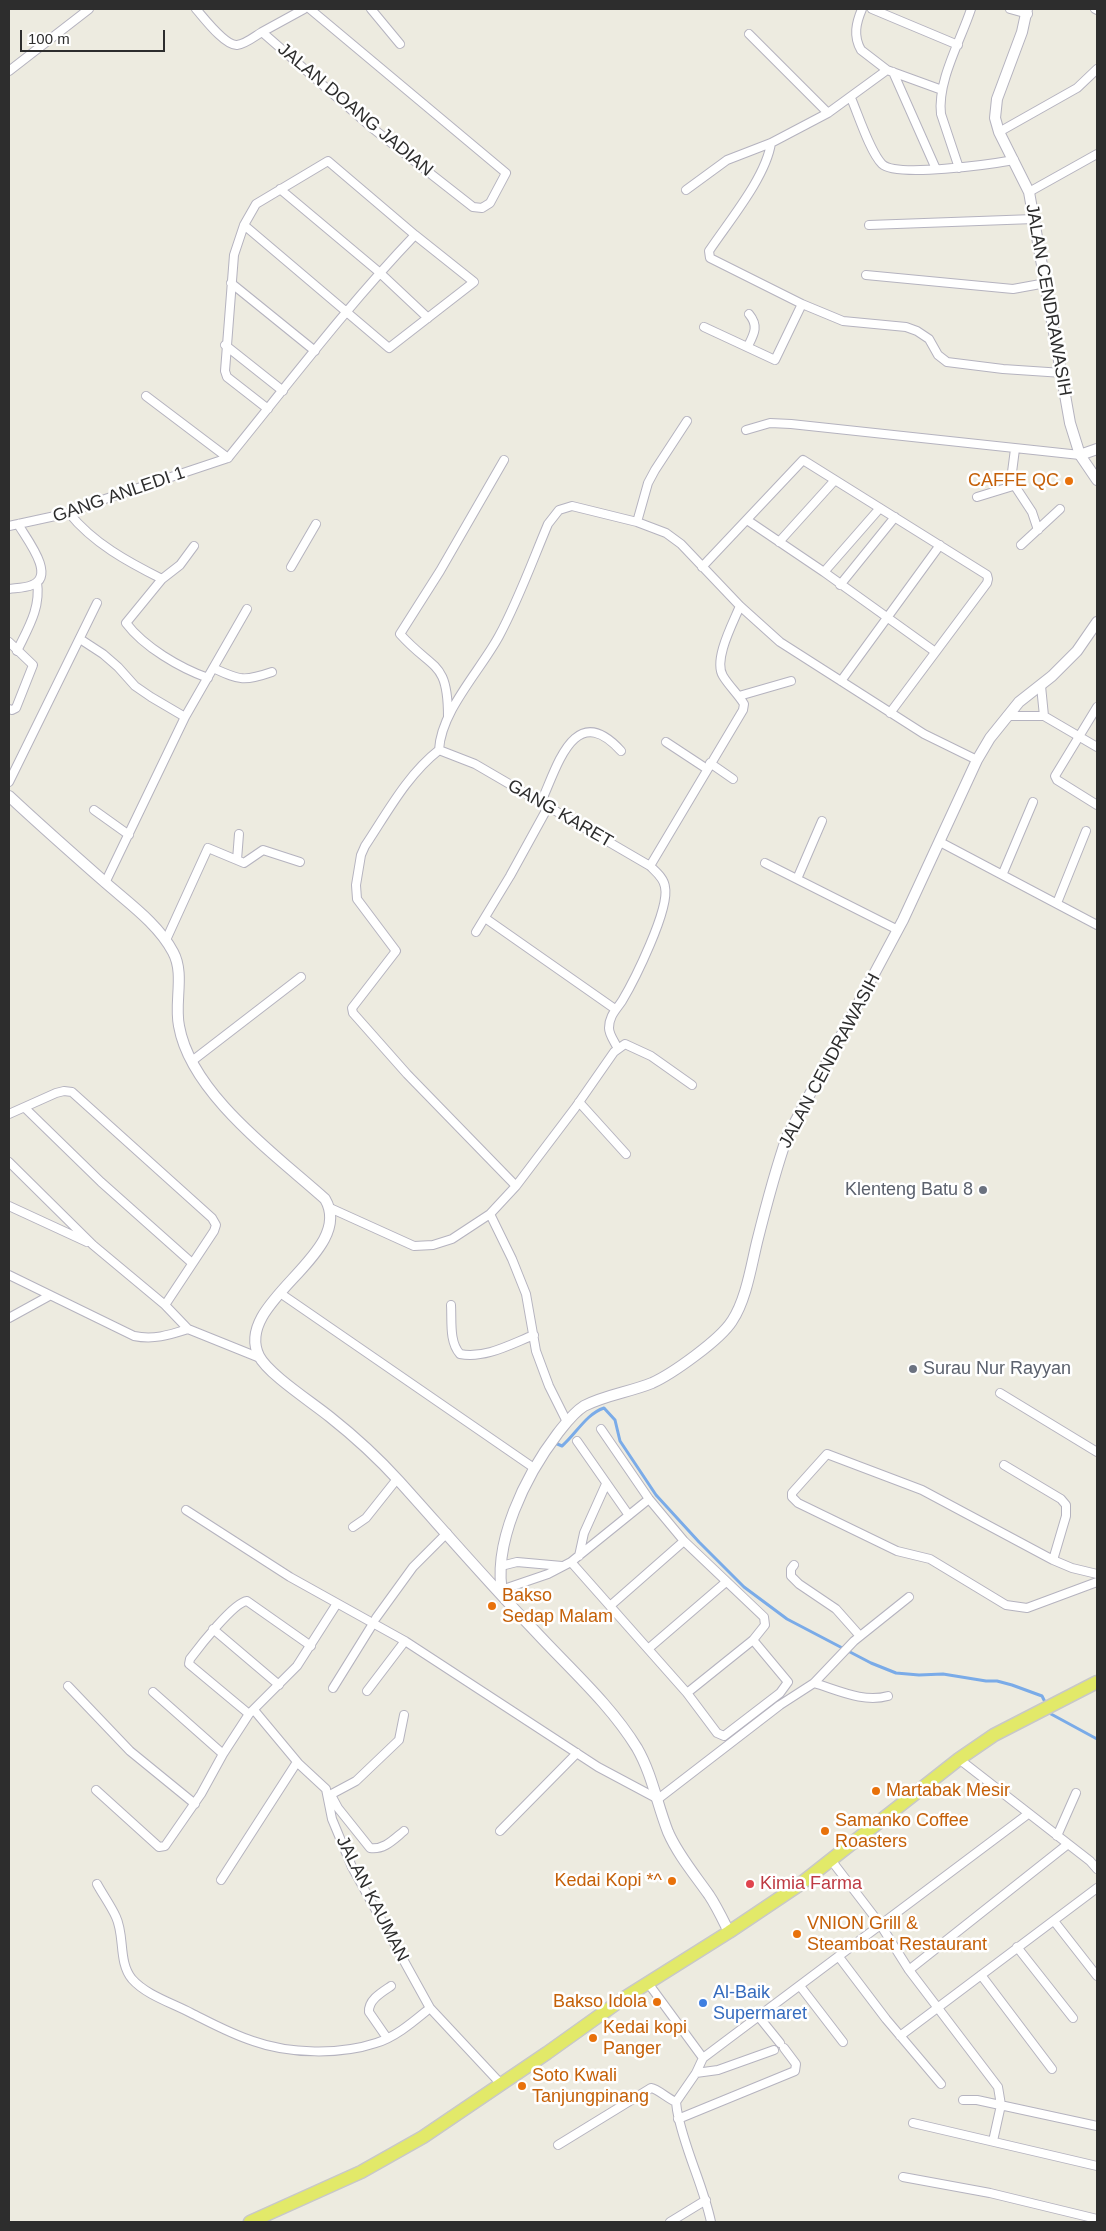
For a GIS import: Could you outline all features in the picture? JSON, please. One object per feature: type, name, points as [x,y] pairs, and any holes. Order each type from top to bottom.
[{"type":"main road","points":[[250,2222],[323,2190],[394,2154],[501,2084],[648,1983],[729,1932],[831,1860],[959,1759],[1017,1722],[1097,1682]]},
{"type":"street","points":[[9,71],[89,9]]},
{"type":"street","name":"JALAN DOANG JADIAN","points":[[196,9],[229,43],[238,45],[262,32],[371,127],[473,207],[482,208],[490,203],[506,173],[312,9]]},
{"type":"street","points":[[262,32],[304,9]]},
{"type":"street","points":[[371,9],[400,44]]},
{"type":"street","points":[[862,9],[856,29],[858,45],[861,50],[890,71],[942,90]]},
{"type":"street","points":[[872,9],[958,45]]},
{"type":"street","points":[[959,168],[941,114],[942,90],[971,9]]},
{"type":"street","points":[[1010,9],[1028,11],[997,99],[995,118],[999,132],[1029,192]]},
{"type":"street","points":[[749,34],[828,114]]},
{"type":"street","points":[[999,132],[1077,88],[1097,69]]},
{"type":"street","points":[[686,190],[727,160],[771,143],[828,114],[890,71]]},
{"type":"street","points":[[890,71],[936,169]]},
{"type":"street","points":[[851,98],[875,155],[881,164],[892,169],[959,168],[1014,160]]},
{"type":"street","points":[[771,143],[767,159],[758,179],[709,251],[709,256],[802,304],[847,322],[912,329],[925,336],[943,359],[953,364],[1063,373]]},
{"type":"street","name":"JALAN CENDRAWASIH","points":[[1097,154],[1029,192],[1063,373],[1070,423],[1080,455],[1097,480]]},
{"type":"street","points":[[244,225],[390,348],[474,282],[328,162],[280,189],[256,204],[244,225],[234,255],[226,345],[225,370],[227,377],[268,409]]},
{"type":"street","points":[[280,189],[379,272],[428,318]]},
{"type":"street","points":[[869,225],[1034,219]]},
{"type":"street","points":[[146,396],[228,458],[379,272],[415,234]]},
{"type":"street","points":[[866,274],[1013,289],[1046,284]]},
{"type":"street","points":[[231,283],[315,351]]},
{"type":"street","points":[[704,327],[776,360],[802,304]]},
{"type":"street","points":[[748,346],[756,328],[755,322],[749,314]]},
{"type":"street","points":[[226,345],[283,391]]},
{"type":"street","points":[[637,522],[651,477],[666,450],[687,421]]},
{"type":"street","points":[[746,430],[770,423],[791,424],[1080,455],[1097,449]]},
{"type":"street","points":[[1015,449],[1011,471],[1013,486],[1030,508],[1038,530]]},
{"type":"street","name":"GANG ANLEDI 1","points":[[9,526],[68,513],[228,458]]},
{"type":"street","points":[[448,717],[448,698],[442,673],[400,634],[440,571],[504,460]]},
{"type":"street","points":[[702,567],[802,460],[987,575],[988,579],[890,713]]},
{"type":"street","points":[[779,542],[835,480]]},
{"type":"street","points":[[977,497],[1013,486]]},
{"type":"street","points":[[516,1186],[407,1074],[353,1013],[352,1008],[396,951],[363,907],[356,893],[361,855],[365,846],[411,777],[425,760],[438,750],[440,736],[448,717],[490,652],[503,628],[553,515],[565,507],[572,506],[637,522],[666,533],[681,544],[740,606],[780,642],[924,734],[977,760]]},
{"type":"street","points":[[824,572],[880,508]]},
{"type":"street","points":[[1022,545],[1060,509]]},
{"type":"street","points":[[68,513],[90,537],[141,569],[162,579]]},
{"type":"street","points":[[840,585],[895,518]]},
{"type":"street","points":[[747,520],[824,572],[934,652]]},
{"type":"street","points":[[9,589],[33,585],[42,574],[41,566],[18,524]]},
{"type":"street","points":[[290,566],[316,524]]},
{"type":"street","points":[[842,681],[940,545]]},
{"type":"street","points":[[194,546],[180,565],[162,579],[126,623],[132,632],[171,661],[208,678]]},
{"type":"street","points":[[17,651],[39,601],[37,582]]},
{"type":"street","points":[[9,782],[98,603]]},
{"type":"street","points":[[650,866],[743,710],[744,704],[722,675],[720,658],[740,606]]},
{"type":"street","points":[[105,883],[185,716],[247,609]]},
{"type":"street","name":"JALAN CENDRAWASIH","points":[[502,1594],[501,1566],[504,1546],[513,1516],[534,1468],[567,1422],[583,1407],[652,1383],[675,1370],[712,1341],[732,1322],[747,1286],[776,1168],[788,1137],[898,930],[977,760],[1007,716],[1077,651],[1097,622]]},
{"type":"street","points":[[80,639],[103,654],[135,686],[151,698],[185,716]]},
{"type":"street","points":[[9,642],[33,665],[16,708],[9,709]]},
{"type":"street","points":[[213,668],[247,680],[272,672]]},
{"type":"street","points":[[739,696],[791,681]]},
{"type":"street","points":[[1041,686],[1044,716]]},
{"type":"street","points":[[1097,708],[1055,776],[1057,780],[1097,805]]},
{"type":"street","points":[[1007,716],[1044,716],[1097,747]]},
{"type":"street","points":[[476,932],[544,804],[561,756],[572,739],[592,733],[602,735],[610,738],[621,751]]},
{"type":"street","points":[[666,742],[733,779]]},
{"type":"street","name":"GANG KARET","points":[[438,750],[475,764],[650,866],[660,876],[666,888],[660,918],[609,1026],[609,1032],[621,1046]]},
{"type":"street","points":[[9,796],[139,912],[166,940],[174,953],[178,970],[179,1027],[192,1062],[206,1085],[224,1108],[325,1199],[330,1208],[330,1223],[324,1242],[280,1293],[259,1323],[256,1332],[256,1350],[260,1358],[274,1372],[333,1418],[398,1479],[611,1711],[637,1749],[658,1799],[668,1832],[677,1850],[711,1898],[729,1932]]},
{"type":"street","points":[[1003,873],[1033,802]]},
{"type":"street","points":[[94,810],[129,835]]},
{"type":"street","points":[[797,879],[822,821]]},
{"type":"street","points":[[1057,903],[1086,831]]},
{"type":"street","points":[[237,860],[239,834]]},
{"type":"street","points":[[940,842],[1003,873],[1097,924]]},
{"type":"street","points":[[166,940],[207,849],[211,847],[237,860],[247,862],[259,851],[263,850],[300,862]]},
{"type":"street","points":[[765,863],[898,930]]},
{"type":"street","points":[[485,918],[616,1008]]},
{"type":"street","points":[[192,1062],[301,978]]},
{"type":"street","points":[[330,1208],[414,1246],[433,1245],[452,1239],[490,1214],[516,1186],[621,1046],[651,1056],[692,1085]]},
{"type":"street","points":[[9,1114],[64,1090],[72,1092],[212,1218],[216,1228],[165,1305]]},
{"type":"street","points":[[579,1102],[626,1154]]},
{"type":"street","points":[[25,1108],[100,1182],[192,1263]]},
{"type":"street","points":[[9,1162],[93,1245],[165,1305],[188,1328],[260,1358]]},
{"type":"street","points":[[9,1206],[93,1245]]},
{"type":"street","points":[[490,1214],[512,1259],[526,1294],[536,1351],[549,1386],[567,1422]]},
{"type":"street","points":[[9,1275],[134,1336],[148,1339],[163,1337],[188,1328]]},
{"type":"street","points":[[280,1293],[534,1468]]},
{"type":"street","points":[[9,1318],[49,1296]]},
{"type":"street","points":[[451,1305],[452,1338],[455,1349],[460,1354],[476,1355],[534,1335]]},
{"type":"street","points":[[1000,1393],[1097,1452]]},
{"type":"street","points":[[601,1428],[649,1498],[684,1541],[764,1617],[765,1625],[753,1640],[687,1693]]},
{"type":"street","points":[[577,1441],[628,1514]]},
{"type":"street","points":[[1097,1574],[1072,1568],[1053,1560],[922,1490],[827,1454],[792,1493],[792,1497],[798,1503],[897,1551],[930,1559],[1006,1605],[1027,1608],[1097,1582]]},
{"type":"street","points":[[1004,1465],[1061,1499],[1066,1505],[1066,1516],[1053,1560]]},
{"type":"street","points":[[353,1527],[366,1518],[398,1479]]},
{"type":"street","points":[[579,1556],[584,1533],[606,1484]]},
{"type":"street","points":[[502,1594],[571,1562],[649,1498]]},
{"type":"street","points":[[186,1510],[336,1605],[375,1620],[577,1753],[658,1799]]},
{"type":"street","points":[[333,1688],[375,1620],[413,1567],[447,1532]]},
{"type":"street","points":[[610,1606],[684,1541]]},
{"type":"street","points":[[501,1566],[517,1562],[562,1566]]},
{"type":"street","points":[[571,1562],[687,1693],[717,1733],[724,1736],[786,1687],[788,1682],[753,1640]]},
{"type":"street","points":[[794,1565],[791,1569],[791,1576],[799,1584],[836,1609],[860,1636]]},
{"type":"street","points":[[648,1649],[726,1582]]},
{"type":"street","points":[[658,1799],[780,1705],[814,1683],[860,1636],[910,1597]]},
{"type":"street","points":[[279,1685],[214,1629],[237,1606],[247,1601],[310,1646]]},
{"type":"street","points":[[96,1790],[160,1847],[168,1844],[195,1804],[223,1754],[252,1712],[297,1666],[336,1605]]},
{"type":"street","name":"JALAN KAUMAN","points":[[214,1629],[190,1659],[189,1664],[252,1712],[297,1762],[326,1789],[330,1796],[332,1819],[352,1866],[430,2008],[501,2084]]},
{"type":"street","points":[[368,1691],[405,1641]]},
{"type":"street","points":[[814,1683],[863,1698],[874,1699],[888,1696]]},
{"type":"street","points":[[68,1686],[130,1751],[195,1804]]},
{"type":"street","points":[[153,1692],[223,1754]]},
{"type":"street","points":[[404,1714],[402,1719],[403,1729],[399,1740],[356,1781],[330,1796],[370,1848],[378,1849],[384,1847],[404,1832]]},
{"type":"street","points":[[500,1831],[577,1753]]},
{"type":"street","points":[[959,1759],[1097,1869]]},
{"type":"street","points":[[221,1880],[297,1762]]},
{"type":"street","points":[[1058,1836],[1076,1792]]},
{"type":"street","points":[[711,2222],[706,2200],[691,2162],[678,2119],[676,2102],[696,2073],[703,2058],[1028,1814]]},
{"type":"street","points":[[909,1970],[1068,1844]]},
{"type":"street","points":[[831,1860],[880,1924],[909,1970],[998,2087],[1001,2105],[993,2141]]},
{"type":"street","points":[[97,1884],[116,1917],[128,1973],[134,1980],[161,1998],[229,2033],[255,2042],[282,2048],[320,2051],[357,2048],[378,2043],[410,2024],[430,2008]]},
{"type":"street","points":[[900,2036],[939,2009],[1017,1947],[1096,1892]]},
{"type":"street","points":[[1054,1921],[1097,1976]]},
{"type":"street","points":[[1017,1947],[1073,2018]]},
{"type":"street","points":[[839,1957],[900,2036],[941,2084]]},
{"type":"street","points":[[981,1975],[1052,2069]]},
{"type":"street","points":[[648,1983],[703,2058]]},
{"type":"street","points":[[387,2038],[368,2008],[371,2002],[391,1986]]},
{"type":"street","points":[[800,1986],[843,2042]]},
{"type":"street","points":[[678,2119],[795,2071],[796,2064],[759,2017]]},
{"type":"street","points":[[696,2073],[718,2070],[774,2050]]},
{"type":"street","points":[[558,2145],[651,2088],[655,2088],[666,2098],[676,2102]]},
{"type":"street","points":[[964,2100],[1001,2105],[1097,2126]]},
{"type":"street","points":[[913,2123],[1097,2166]]},
{"type":"street","points":[[903,2177],[990,2193],[1097,2219]]},
{"type":"street","points":[[670,2222],[706,2200]]},
{"type":"waterway","points":[[555,1443],[562,1446],[586,1419],[604,1408],[615,1420],[620,1441],[656,1495],[744,1587],[787,1619],[871,1663],[896,1673],[919,1675],[943,1674],[997,1681],[1042,1696],[1046,1704]]},
{"type":"waterway","points":[[1049,1710],[1051,1714],[1097,1739]]},
{"type":"place","name":"CAFFE QC","points":[[1069,481]]},
{"type":"place","name":"Klenteng Batu 8","points":[[983,1190]]},
{"type":"place","name":"Surau Nur Rayyan","points":[[913,1369]]},
{"type":"place","name":"Bakso Sedap Malam","points":[[492,1606]]},
{"type":"place","name":"Martabak Mesir","points":[[876,1791]]},
{"type":"place","name":"Samanko Coffee Roasters","points":[[825,1831]]},
{"type":"place","name":"Kedai Kopi *^","points":[[672,1881]]},
{"type":"place","name":"Kimia Farma","points":[[750,1884]]},
{"type":"place","name":"VNION Grill & Steamboat Restaurant","points":[[797,1934]]},
{"type":"place","name":"Bakso Idola","points":[[657,2002]]},
{"type":"place","name":"Al-Baik Supermaret","points":[[703,2003]]},
{"type":"place","name":"Kedai kopi Panger","points":[[593,2038]]},
{"type":"place","name":"Soto Kwali Tanjungpinang","points":[[522,2086]]}]
